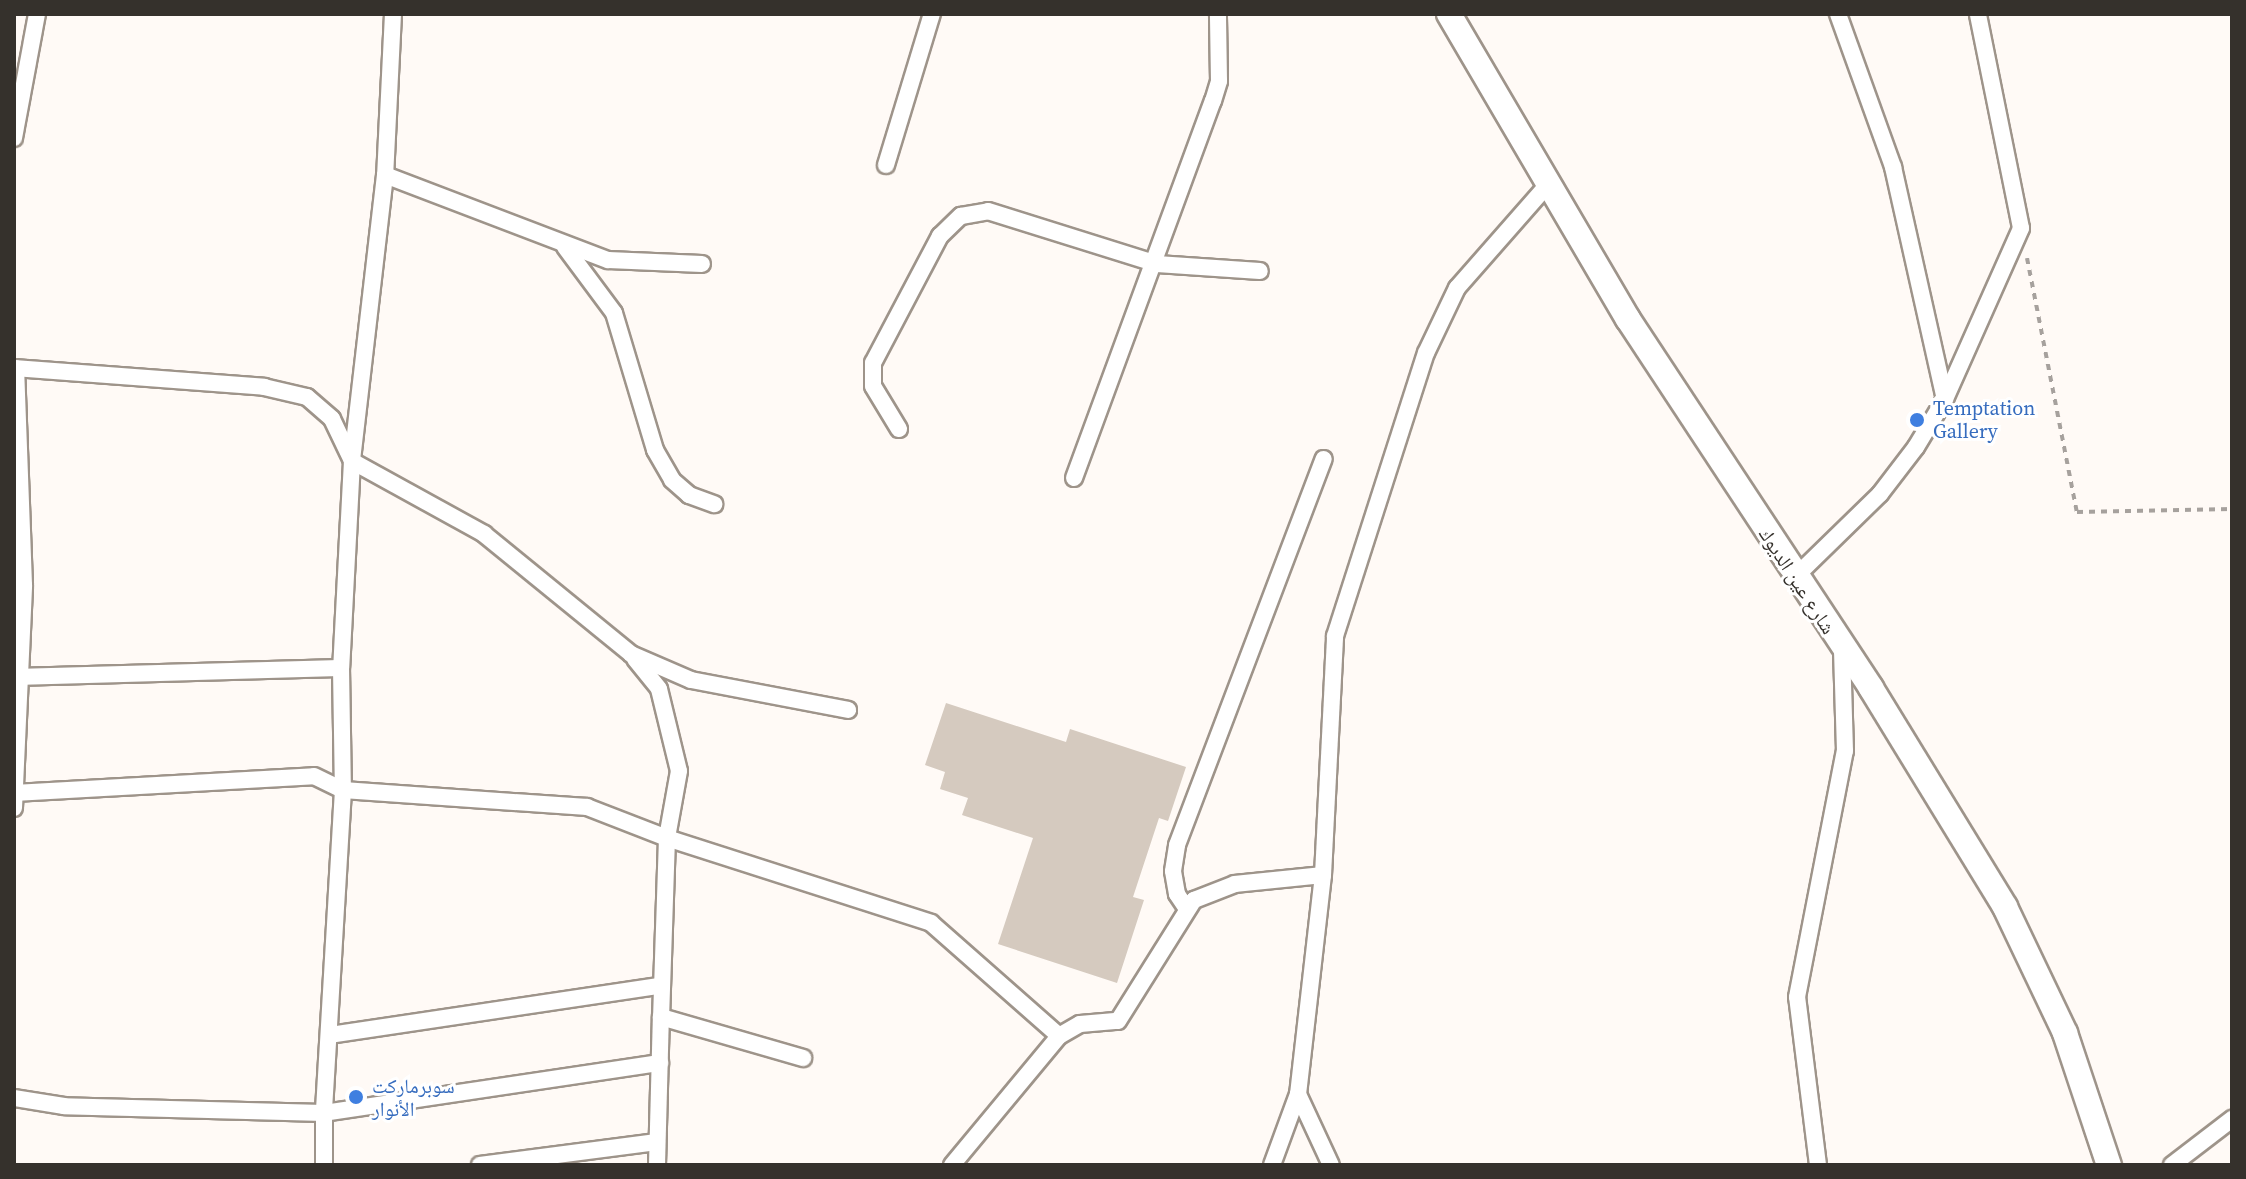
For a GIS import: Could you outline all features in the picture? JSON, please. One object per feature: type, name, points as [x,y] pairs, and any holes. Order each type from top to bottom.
[{"type":"main road","name":"شارع عين الديوك","points":[[1449,14],[1628,319],[1842,649],[1871,688],[2005,907],[2065,1033],[2109,1165]]},
{"type":"street","points":[[14,138],[37,14]]},
{"type":"street","points":[[324,1165],[324,1113],[343,790],[341,668],[352,461],[385,175],[393,14]]},
{"type":"street","points":[[886,165],[932,14]]},
{"type":"street","points":[[1074,478],[1157,264],[1219,81],[1218,14]]},
{"type":"street","points":[[1838,14],[1893,167],[1945,399]]},
{"type":"street","points":[[1795,577],[1880,494],[1945,399],[2021,228],[1978,14]]},
{"type":"street","points":[[385,175],[464,202],[565,247],[608,260],[702,264]]},
{"type":"street","points":[[1272,1165],[1298,1094],[1323,875],[1335,636],[1426,353],[1457,288],[1550,182]]},
{"type":"street","points":[[899,429],[873,386],[873,363],[940,236],[961,216],[988,211],[1157,264],[1260,271]]},
{"type":"street","points":[[565,247],[614,313],[655,450],[672,480],[689,495],[714,504]]},
{"type":"street","points":[[657,1165],[659,986],[667,838],[679,771],[659,689],[631,654],[484,534],[352,461],[332,419],[307,397],[264,387],[15,368],[19,585],[15,798],[314,776],[343,790],[587,807],[667,838],[931,923],[1059,1036]]},
{"type":"street","points":[[1187,909],[1177,894],[1173,871],[1180,834],[1324,459]]},
{"type":"street","points":[[1818,1165],[1797,997],[1845,751],[1842,649]]},
{"type":"street","points":[[631,654],[691,680],[848,710]]},
{"type":"street","points":[[15,677],[341,668]]},
{"type":"street","points":[[952,1165],[1059,1036],[1080,1024],[1118,1021],[1194,900],[1235,884],[1323,875]]},
{"type":"street","points":[[330,1035],[659,986]]},
{"type":"street","points":[[661,1017],[803,1058]]},
{"type":"street","points":[[14,1098],[64,1106],[324,1113],[660,1063]]},
{"type":"street","points":[[1298,1094],[1331,1165]]},
{"type":"street","points":[[2172,1165],[2232,1119]]},
{"type":"street","points":[[480,1165],[657,1142]]},
{"type":"path","points":[[2021,228],[2077,512],[2232,509]]},
{"type":"building","points":[[946,703],[1066,742],[1070,729],[1186,767],[1168,821],[1159,818],[1133,897],[1144,900],[1117,983],[998,944],[1033,838],[962,815],[968,798],[940,789],[945,772],[925,765]]},
{"type":"place","name":"Temptation Gallery","points":[[1917,420]]},
{"type":"place","name":"سوبرماركت الأنوار","points":[[356,1097]]}]
